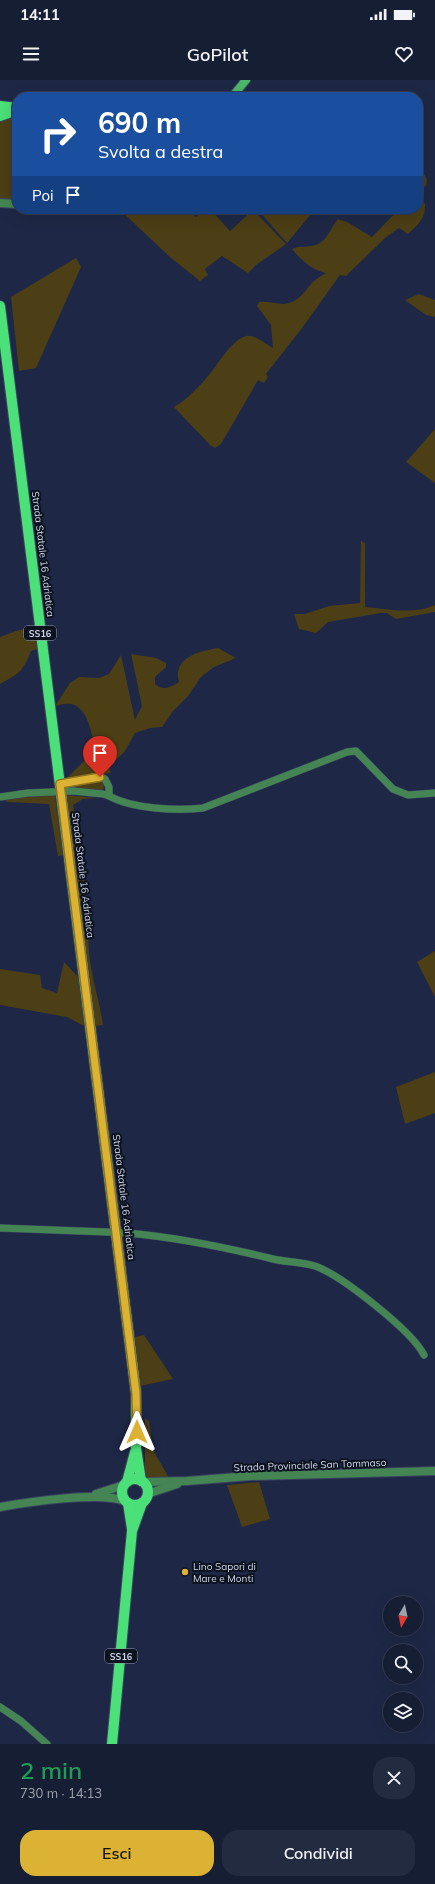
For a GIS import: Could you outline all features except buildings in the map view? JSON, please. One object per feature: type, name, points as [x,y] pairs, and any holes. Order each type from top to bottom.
[{"type":"main road","points":[[236,92],[246,80]]},
{"type":"main road","points":[[0,106],[12,108]]},
{"type":"main road","points":[[0,116],[12,111]]},
{"type":"main road","name":"Strada Statale 16 Adriatica","points":[[0,306],[135,1385],[137,1417],[136,1448],[142,1481]]},
{"type":"main road","name":"Strada Statale 16 Adriatica","points":[[125,1484],[136,1448]]},
{"type":"main road","points":[[125,1484],[134,1479],[142,1481]]},
{"type":"main road","name":"SS16","points":[[112,1744],[132,1531],[142,1503],[147,1494],[146,1487],[142,1481]]},
{"type":"main road","name":"SS16","points":[[125,1484],[122,1494],[127,1502],[132,1531]]},
{"type":"main road","points":[[127,1502],[135,1505],[142,1503]]},
{"type":"street","points":[[1,203],[12,204]]},
{"type":"street","points":[[0,797],[28,793],[73,792],[103,794],[125,803],[142,806],[186,810],[203,808],[347,752],[356,751],[393,789],[408,795],[435,793]]},
{"type":"street","points":[[59,781],[100,777],[105,779],[109,787],[109,796]]},
{"type":"street","points":[[0,1228],[126,1233],[188,1240],[215,1247],[316,1266],[338,1278],[374,1304],[419,1345],[424,1355]]},
{"type":"street","name":"Strada Provinciale San Tommaso","points":[[142,1481],[186,1481],[250,1476],[435,1471]]},
{"type":"street","name":"Strada Provinciale San Tommaso","points":[[147,1494],[186,1481]]},
{"type":"street","points":[[90,1497],[125,1484]]},
{"type":"street","points":[[0,1507],[90,1497],[115,1497],[127,1502]]},
{"type":"street","points":[[0,1707],[21,1720],[47,1744]]},
{"type":"shaded area","points":[[12,117],[12,200],[0,199],[0,123],[7,118]]},
{"type":"shaded area","points":[[423,173],[427,181],[426,186],[423,187]]},
{"type":"shaded area","points":[[423,202],[425,204],[423,217],[408,234],[399,228],[385,238],[346,276],[340,275],[302,328],[266,374],[268,377],[264,383],[258,380],[221,444],[215,448],[210,445],[174,407],[189,396],[199,386],[231,346],[241,338],[253,336],[273,348],[271,325],[257,306],[259,302],[284,304],[294,301],[301,296],[314,281],[326,273],[316,270],[307,264],[292,249],[313,246],[320,243],[338,219],[347,222],[372,237],[394,214],[423,214]]},
{"type":"shaded area","points":[[124,214],[193,214],[196,217],[199,214],[215,214],[230,231],[249,214],[257,214],[286,244],[256,265],[248,273],[222,256],[205,269],[208,275],[200,281],[171,258]]},
{"type":"shaded area","points":[[261,214],[311,214],[287,243]]},
{"type":"shaded area","points":[[76,258],[81,267],[36,368],[19,371],[11,297]]},
{"type":"shaded area","points":[[419,294],[435,300],[435,317],[426,315],[405,300]]},
{"type":"shaded area","points":[[435,429],[435,483],[406,462]]},
{"type":"shaded area","points":[[361,541],[365,543],[365,607],[409,611],[435,605],[435,612],[396,619],[387,613],[381,613],[328,622],[316,633],[299,629],[294,614],[305,614],[329,606],[360,603]]},
{"type":"shaded area","points":[[34,627],[38,649],[31,651],[25,664],[19,672],[0,684],[0,637],[16,631]]},
{"type":"shaded area","points":[[218,648],[236,658],[214,667],[201,677],[188,696],[173,711],[162,727],[150,728],[135,733],[125,751],[109,767],[111,773],[67,778],[84,761],[94,744],[87,720],[81,710],[71,704],[55,706],[70,683],[79,677],[99,678],[109,674],[121,655],[135,720],[142,706],[131,654],[156,658],[166,663],[166,667],[155,677],[155,684],[167,688],[179,682],[179,667],[183,661],[203,651]]},
{"type":"shaded area","points":[[95,778],[103,781],[104,789],[73,788],[75,784]]},
{"type":"shaded area","points":[[42,795],[55,796],[63,855],[58,856],[49,804],[7,802],[5,799]]},
{"type":"shaded area","points":[[66,795],[97,798],[83,799],[73,805],[85,884],[86,912],[93,911],[89,925],[89,953],[103,1025],[95,1026]]},
{"type":"shaded area","points":[[435,951],[435,997],[417,962]]},
{"type":"shaded area","points":[[64,962],[79,978],[84,1026],[67,1017],[0,1005],[0,969],[40,975],[42,988],[57,993]]},
{"type":"shaded area","points":[[435,1072],[435,1113],[405,1124],[396,1087]]},
{"type":"shaded area","points":[[144,1335],[173,1379],[140,1386],[135,1337]]},
{"type":"shaded area","points":[[145,1418],[149,1421],[153,1450],[169,1478],[148,1479],[145,1474]]},
{"type":"shaded area","points":[[259,1482],[270,1519],[242,1527],[227,1485]]},
{"type":"place","name":"Lino Sapori di Mare e Monti","points":[[185,1572]]},
{"type":"route","points":[[100,777],[60,784],[136,1393],[137,1432]]}]
